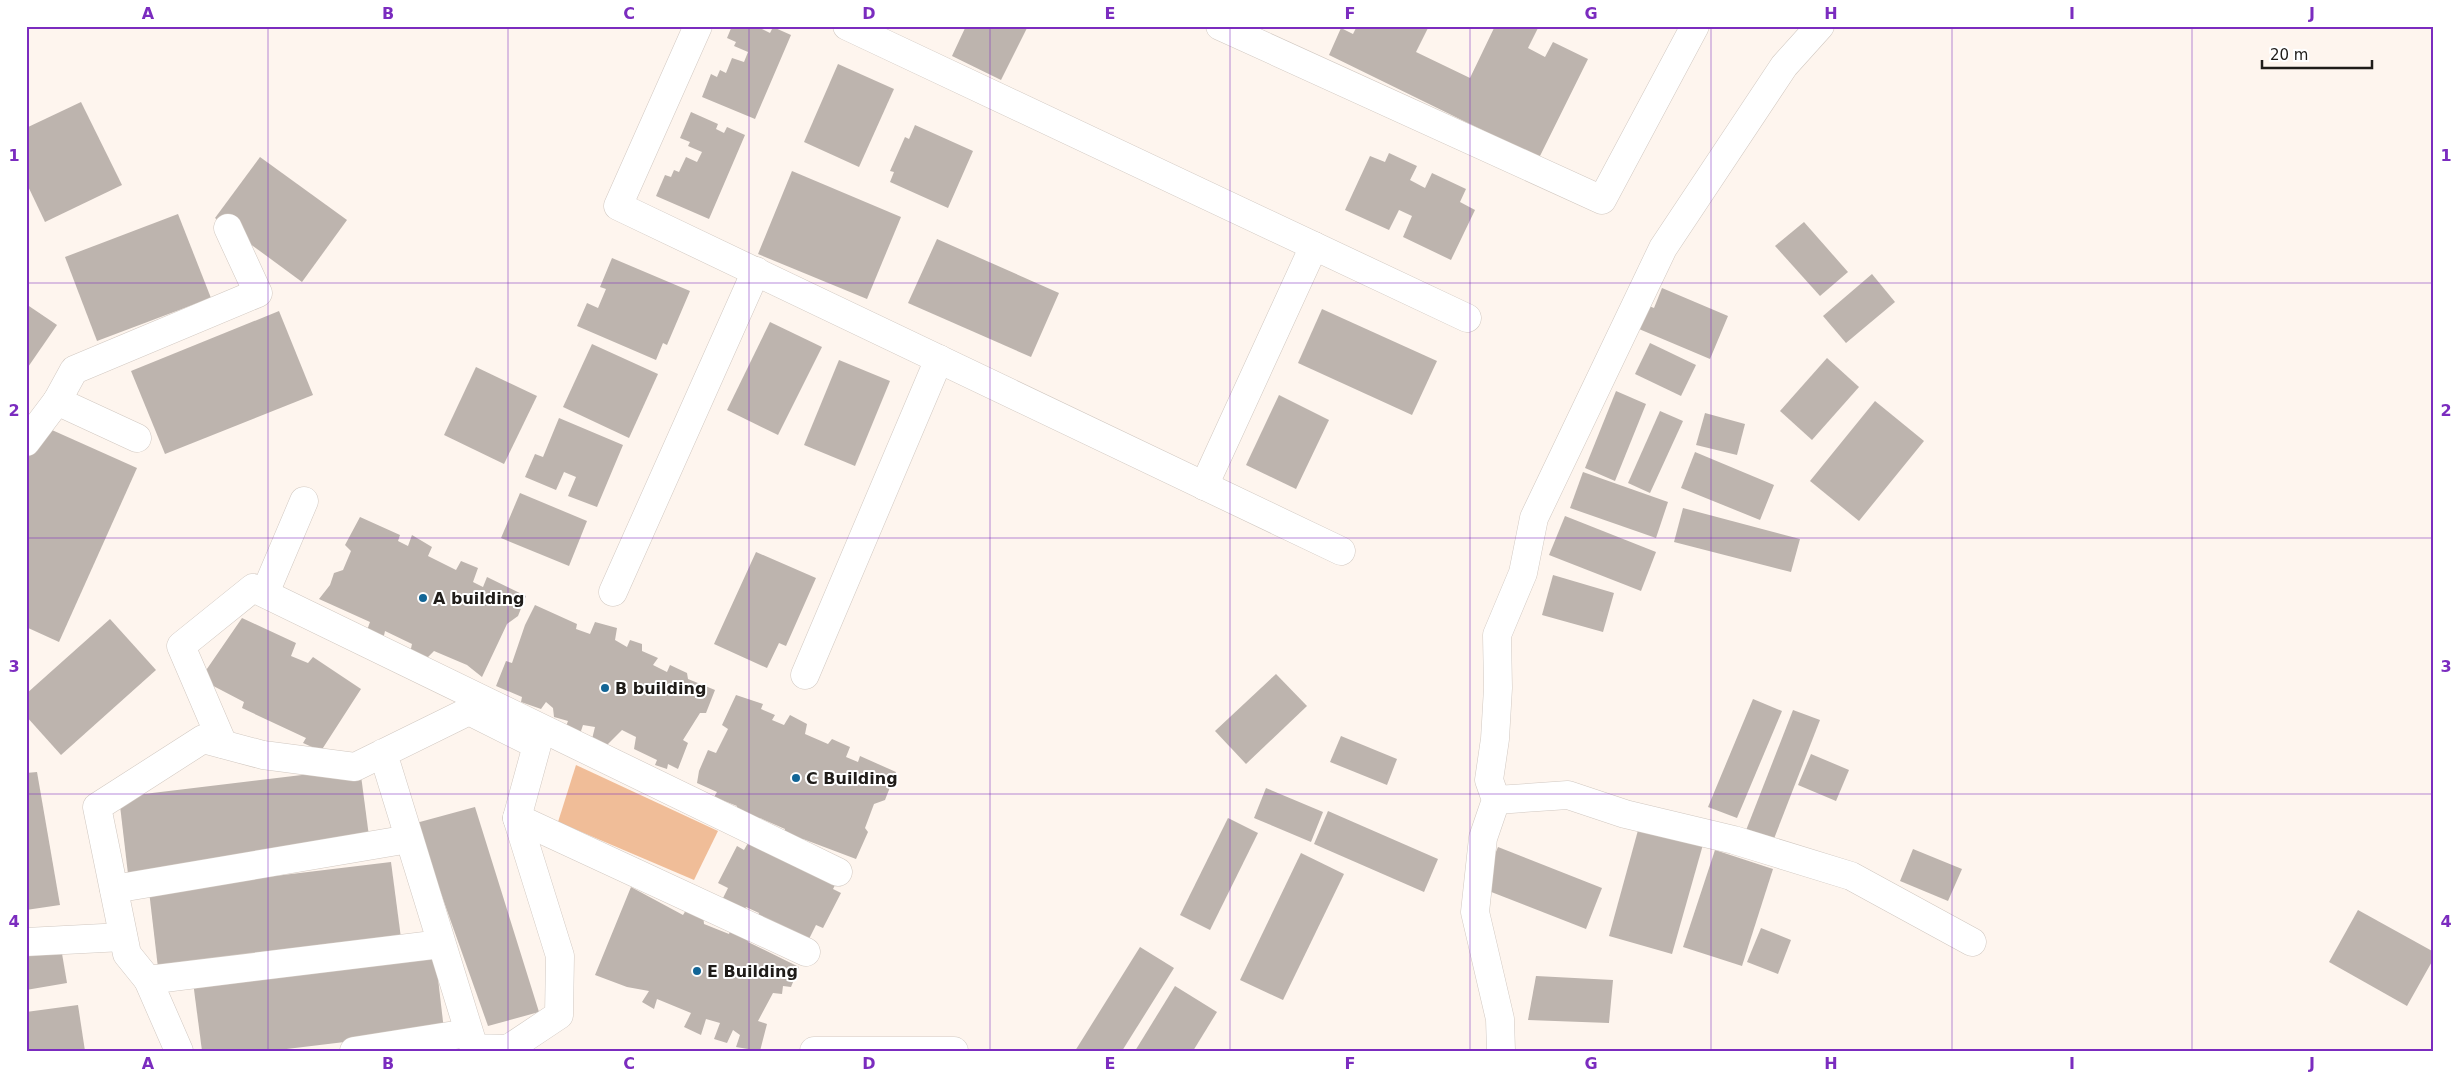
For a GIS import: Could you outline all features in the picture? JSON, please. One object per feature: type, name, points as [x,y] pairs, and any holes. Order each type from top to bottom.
[{"type":"street","points":[[698,26],[618,206],[1341,551]]},
{"type":"street","points":[[847,26],[1467,318]]},
{"type":"street","points":[[1220,26],[1602,200],[1694,26]]},
{"type":"street","points":[[1501,1051],[1500,1019],[1475,912],[1483,838],[1496,800],[1489,780],[1495,739],[1497,635],[1523,573],[1534,518],[1662,248],[1784,66],[1820,26]]},
{"type":"street","points":[[26,442],[57,401],[74,370],[258,293],[228,228]]},
{"type":"street","points":[[1204,486],[1314,246]]},
{"type":"street","points":[[613,592],[756,271]]},
{"type":"street","points":[[805,675],[939,359]]},
{"type":"street","points":[[57,401],[137,438]]},
{"type":"street","points":[[265,593],[304,501]]},
{"type":"street","points":[[223,744],[181,646],[252,588],[838,872]]},
{"type":"street","points":[[178,1051],[148,980],[127,954],[97,806],[203,738],[263,755],[356,767],[383,753],[469,710],[537,745],[517,818],[560,956],[558,1015],[508,1049],[474,1048],[468,1034],[383,753]]},
{"type":"street","points":[[1496,800],[1568,795],[1625,814],[1734,840],[1850,876],[1972,942]]},
{"type":"street","points":[[517,818],[806,952]]},
{"type":"street","points":[[114,888],[409,839]]},
{"type":"street","points":[[26,942],[123,937]]},
{"type":"street","points":[[148,980],[442,944]]},
{"type":"street","points":[[354,1051],[468,1034]]},
{"type":"street","points":[[814,1051],[954,1051]]},
{"type":"shaded area","points":[[576,765],[718,831],[694,880],[558,822]]},
{"type":"building","points":[[732,26],[763,26],[762,29],[770,33],[773,27],[791,35],[755,119],[702,97],[711,74],[717,77],[720,70],[726,73],[732,58],[744,62],[748,52],[734,46],[736,42],[727,38]]},
{"type":"building","points":[[966,26],[1028,26],[1001,80],[952,56]]},
{"type":"building","points":[[1357,26],[1429,26],[1416,52],[1470,78],[1495,26],[1539,26],[1528,48],[1545,57],[1553,42],[1588,59],[1539,158],[1329,55],[1341,28],[1353,34]]},
{"type":"building","points":[[838,64],[894,89],[859,167],[804,142]]},
{"type":"building","points":[[81,102],[122,185],[45,222],[26,182],[26,128]]},
{"type":"building","points":[[691,112],[718,124],[716,129],[724,133],[727,127],[745,135],[709,219],[656,196],[665,175],[671,177],[674,170],[679,172],[686,157],[697,162],[702,152],[688,146],[690,142],[680,138]]},
{"type":"building","points":[[915,125],[973,151],[948,208],[890,182],[894,172],[890,171],[905,137],[909,139]]},
{"type":"building","points":[[1389,153],[1417,166],[1410,180],[1425,188],[1432,173],[1466,189],[1460,202],[1475,210],[1451,260],[1403,237],[1412,216],[1399,210],[1389,230],[1345,210],[1370,156],[1385,162]]},
{"type":"building","points":[[260,157],[347,220],[302,282],[215,218]]},
{"type":"building","points":[[792,171],[901,217],[867,299],[758,254]]},
{"type":"building","points":[[178,214],[211,298],[97,341],[65,257]]},
{"type":"building","points":[[1804,222],[1848,272],[1820,296],[1775,246]]},
{"type":"building","points":[[937,239],[1059,293],[1031,357],[908,303]]},
{"type":"building","points":[[612,258],[690,291],[667,345],[663,343],[656,360],[577,326],[587,303],[598,308],[606,289],[600,287]]},
{"type":"building","points":[[1872,274],[1895,302],[1846,343],[1823,316]]},
{"type":"building","points":[[1662,288],[1728,316],[1710,359],[1639,329],[1649,306],[1654,308]]},
{"type":"building","points":[[26,304],[57,325],[26,370]]},
{"type":"building","points":[[1322,309],[1437,361],[1412,415],[1298,363]]},
{"type":"building","points":[[279,311],[313,395],[165,454],[131,371]]},
{"type":"building","points":[[770,322],[822,347],[778,435],[727,410]]},
{"type":"building","points":[[1650,343],[1696,365],[1681,396],[1635,374]]},
{"type":"building","points":[[592,344],[658,374],[629,438],[563,407]]},
{"type":"building","points":[[1827,358],[1859,387],[1812,440],[1780,411]]},
{"type":"building","points":[[839,360],[890,381],[855,466],[804,445]]},
{"type":"building","points":[[476,367],[537,396],[504,464],[444,435]]},
{"type":"building","points":[[1616,391],[1646,404],[1615,481],[1585,468]]},
{"type":"building","points":[[1279,395],[1329,420],[1296,489],[1246,465]]},
{"type":"building","points":[[1875,401],[1924,441],[1859,521],[1810,481]]},
{"type":"building","points":[[1660,411],[1683,421],[1650,493],[1628,483]]},
{"type":"building","points":[[1705,413],[1745,424],[1737,455],[1696,445]]},
{"type":"building","points":[[559,418],[623,445],[597,507],[568,496],[576,477],[564,472],[556,490],[525,477],[535,454],[543,457]]},
{"type":"building","points":[[43,426],[137,468],[59,642],[26,627],[26,463]]},
{"type":"building","points":[[1695,452],[1774,485],[1760,520],[1681,488]]},
{"type":"building","points":[[1583,472],[1668,502],[1656,538],[1570,508]]},
{"type":"building","points":[[520,493],[587,521],[569,566],[501,538]]},
{"type":"building","points":[[1683,508],[1800,539],[1791,572],[1674,542]]},
{"type":"building","points":[[1565,516],[1656,552],[1641,591],[1549,555]]},
{"type":"building","name":"A building","points":[[360,517],[400,535],[398,541],[408,546],[412,535],[432,547],[428,556],[456,570],[461,561],[478,568],[473,582],[483,587],[487,577],[526,596],[518,616],[507,624],[482,677],[467,665],[434,651],[424,661],[410,653],[412,644],[385,631],[383,640],[366,633],[370,622],[319,599],[330,585],[334,573],[343,570],[351,551],[345,545]]},
{"type":"building","points":[[756,552],[816,578],[786,646],[779,643],[767,668],[714,644]]},
{"type":"building","points":[[1553,575],[1614,593],[1603,632],[1542,615]]},
{"type":"building","name":"B building","points":[[535,605],[577,624],[576,629],[590,634],[595,622],[617,628],[615,640],[627,647],[630,640],[642,644],[642,651],[658,658],[653,665],[667,672],[670,665],[687,673],[688,679],[715,690],[706,713],[700,713],[683,740],[688,743],[678,769],[668,764],[667,769],[655,765],[657,760],[634,749],[636,737],[622,730],[606,746],[592,739],[595,727],[583,725],[580,734],[565,729],[568,721],[554,717],[553,708],[546,702],[541,709],[521,702],[522,697],[496,686],[506,661],[512,663],[525,625]]},
{"type":"building","points":[[242,618],[296,643],[291,656],[308,663],[313,657],[361,689],[321,751],[303,743],[306,738],[242,708],[244,702],[200,679]]},
{"type":"building","points":[[110,619],[156,670],[61,755],[26,716],[26,694]]},
{"type":"building","points":[[1276,674],[1307,706],[1246,764],[1215,731]]},
{"type":"building","name":"C Building","points":[[736,695],[763,704],[761,709],[775,715],[772,720],[784,725],[790,715],[807,724],[805,734],[828,744],[832,739],[850,747],[846,757],[858,762],[860,756],[896,772],[885,800],[874,804],[865,828],[868,832],[856,859],[803,839],[801,844],[782,837],[785,829],[760,818],[756,822],[734,814],[737,806],[714,797],[717,792],[697,783],[699,771],[708,750],[716,753],[728,729],[722,725]]},
{"type":"building","points":[[1753,699],[1782,711],[1737,818],[1708,807]]},
{"type":"building","points":[[1793,710],[1820,720],[1770,849],[1743,838]]},
{"type":"building","points":[[1341,736],[1397,759],[1387,785],[1330,762]]},
{"type":"building","points":[[1811,754],[1849,770],[1836,801],[1798,785]]},
{"type":"building","points":[[360,768],[370,844],[128,874],[119,797]]},
{"type":"building","points":[[37,772],[60,905],[26,910],[26,773]]},
{"type":"building","points":[[1266,788],[1323,812],[1311,842],[1254,818]]},
{"type":"building","points":[[475,807],[539,1012],[488,1026],[416,823]]},
{"type":"building","points":[[1328,811],[1438,859],[1424,892],[1314,844]]},
{"type":"building","points":[[1228,818],[1258,833],[1210,930],[1180,915]]},
{"type":"building","points":[[1640,823],[1704,841],[1672,954],[1609,936]]},
{"type":"building","points":[[752,836],[838,879],[833,889],[841,893],[823,928],[816,925],[808,941],[782,928],[783,926],[777,923],[775,929],[756,919],[759,913],[746,907],[743,913],[721,902],[728,888],[718,883],[737,846],[744,850]]},
{"type":"building","points":[[1498,847],[1602,888],[1586,929],[1481,888]]},
{"type":"building","points":[[1913,849],[1962,869],[1948,901],[1900,881]]},
{"type":"building","points":[[1715,850],[1773,869],[1742,966],[1683,947]]},
{"type":"building","points":[[1301,853],[1344,874],[1283,1000],[1240,980]]},
{"type":"building","points":[[391,862],[401,938],[158,968],[149,891]]},
{"type":"building","name":"E Building","points":[[631,887],[683,915],[689,905],[703,913],[704,924],[729,934],[732,926],[753,934],[748,942],[799,967],[791,987],[783,986],[782,994],[773,993],[758,1021],[767,1024],[760,1051],[736,1047],[740,1035],[733,1030],[727,1043],[714,1039],[720,1023],[706,1019],[701,1035],[684,1027],[691,1013],[657,999],[654,1009],[642,1002],[649,991],[627,987],[595,975]]},
{"type":"building","points":[[2358,910],[2434,952],[2434,958],[2407,1006],[2329,962]]},
{"type":"building","points":[[1761,928],[1791,940],[1778,974],[1747,962]]},
{"type":"building","points":[[58,930],[67,983],[26,990],[26,935]]},
{"type":"building","points":[[1140,947],[1174,968],[1122,1051],[1075,1051]]},
{"type":"building","points":[[435,953],[444,1030],[270,1051],[202,1051],[193,982]]},
{"type":"building","points":[[1536,976],[1613,980],[1609,1023],[1528,1020]]},
{"type":"building","points":[[1175,986],[1217,1012],[1193,1051],[1135,1051]]},
{"type":"building","points":[[78,1005],[85,1051],[26,1051],[26,1012]]},
{"type":"place","name":"A building","points":[[423,598]]},
{"type":"place","name":"B building","points":[[605,688]]},
{"type":"place","name":"C Building","points":[[796,778]]},
{"type":"place","name":"E Building","points":[[697,971]]}]
